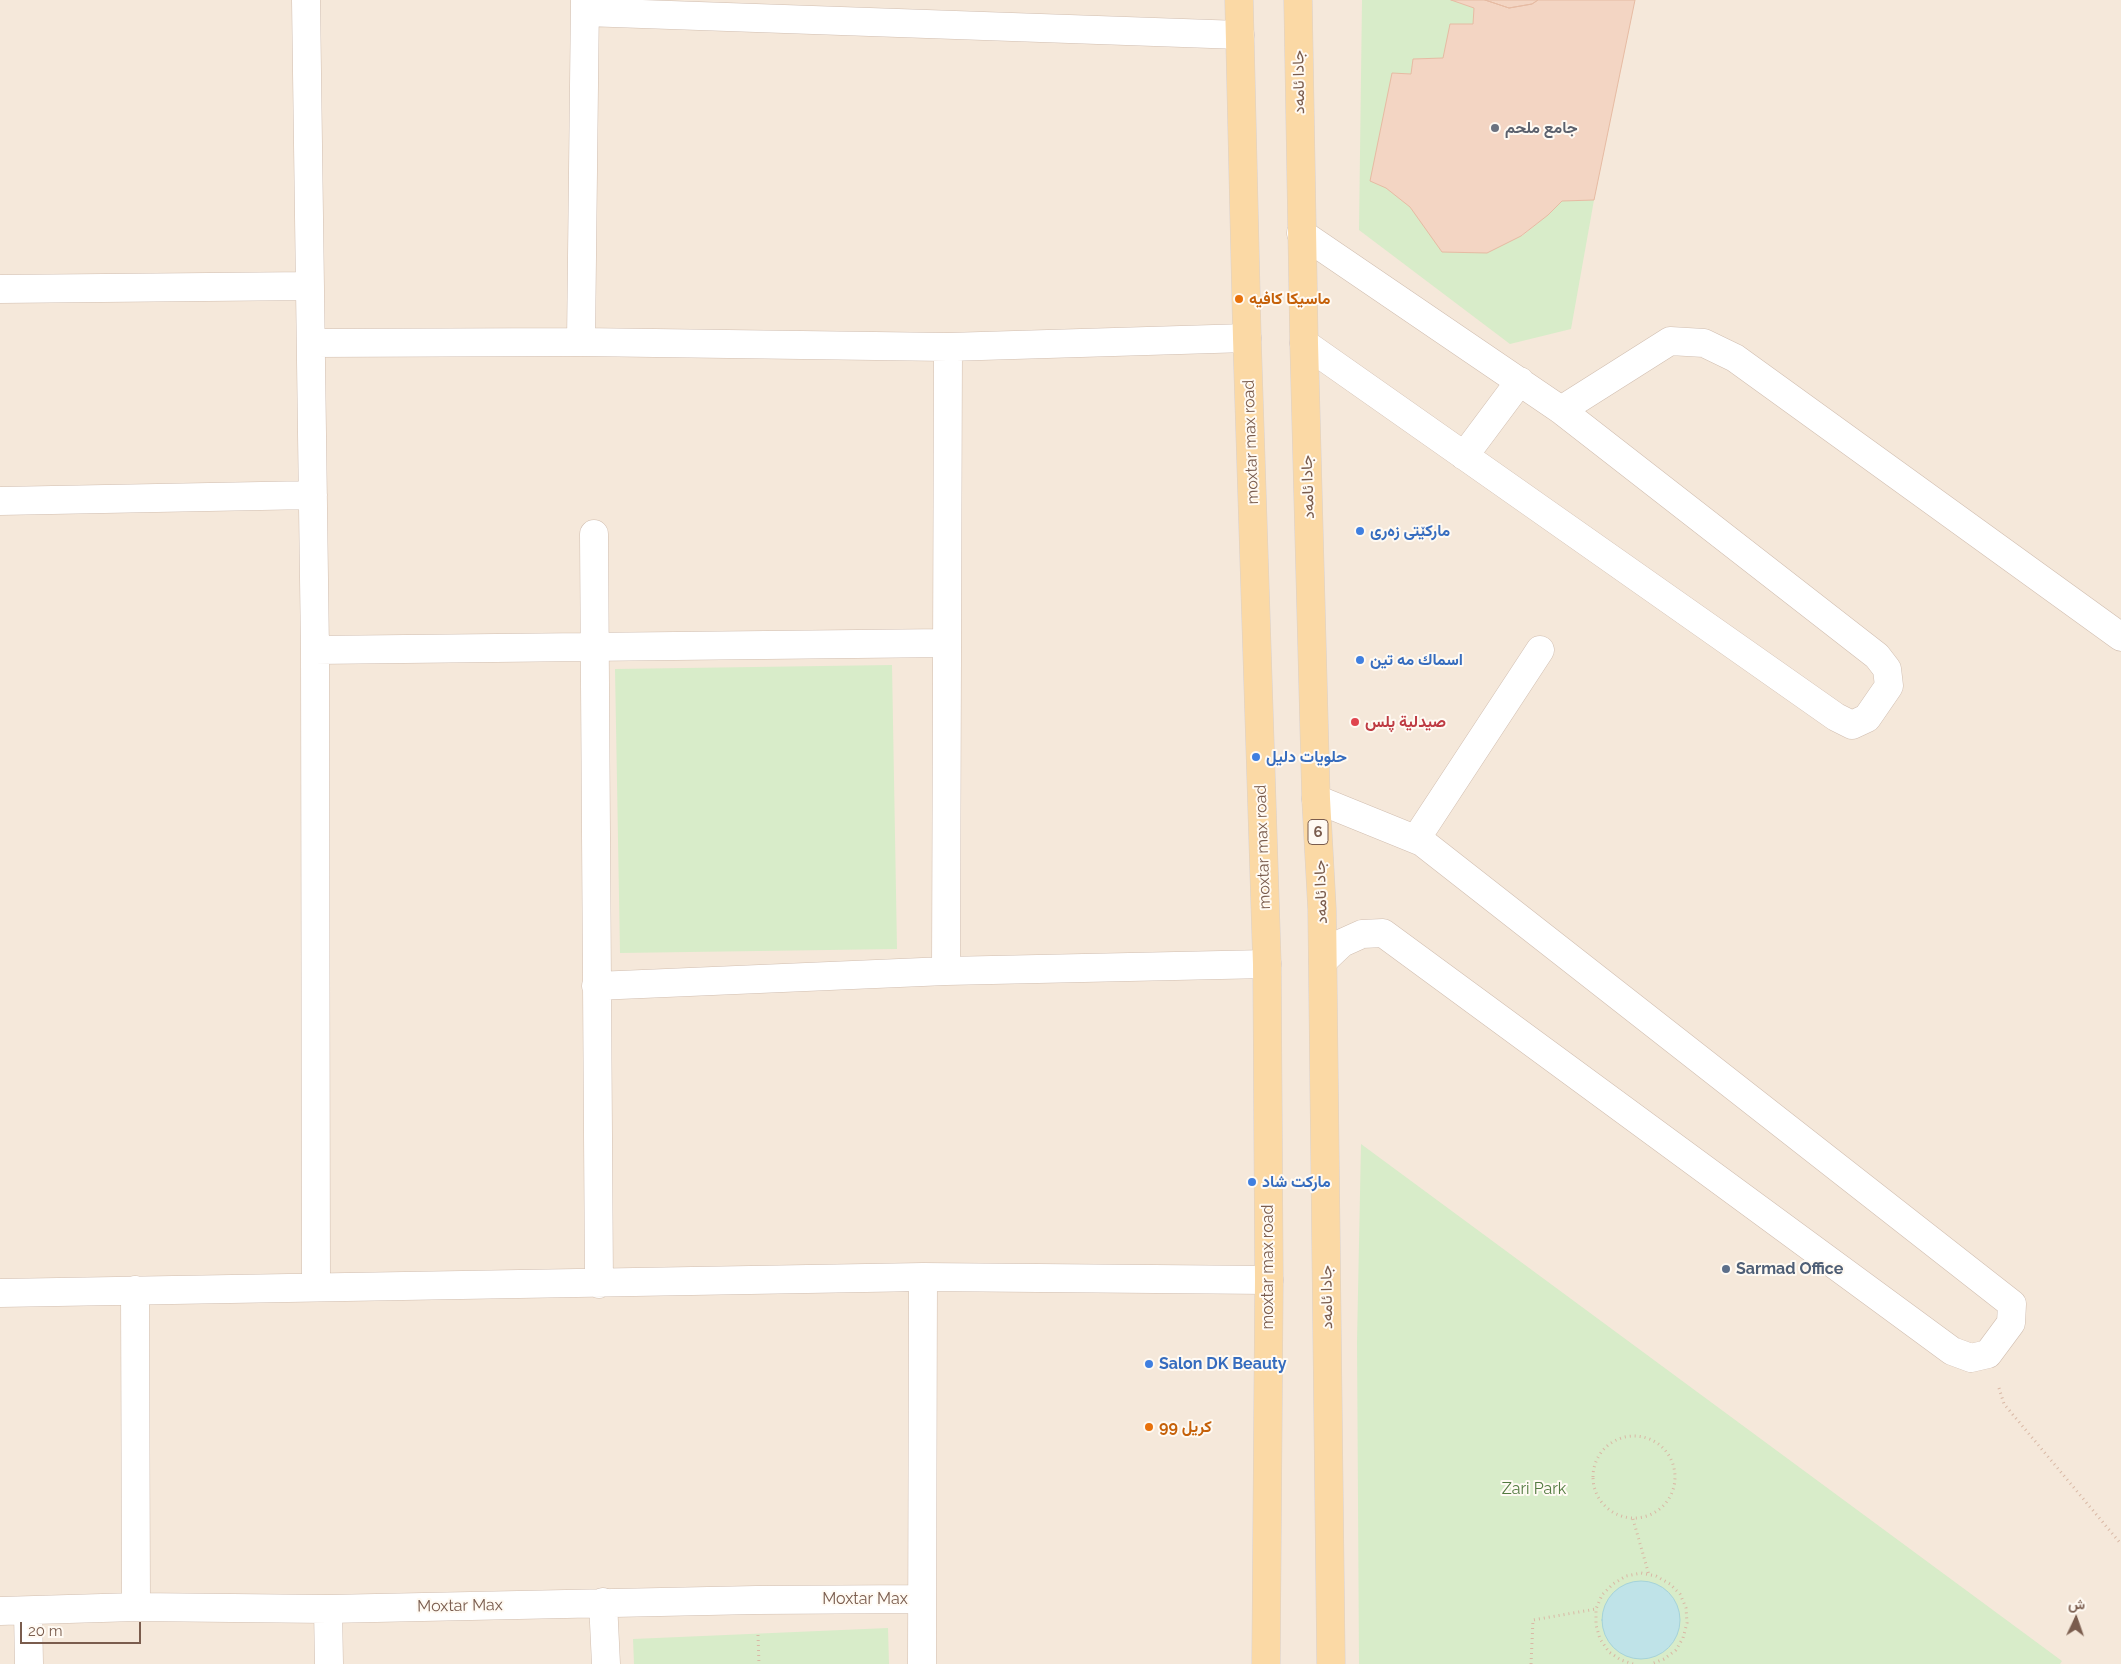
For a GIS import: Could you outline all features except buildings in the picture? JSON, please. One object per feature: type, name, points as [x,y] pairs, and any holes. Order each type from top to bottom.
[{"type":"main road","name":"moxtar max road","points":[[1239,0],[1247,338],[1267,964],[1269,1280],[1266,1664]]},
{"type":"main road","name":"جادا ئامەد","points":[[1298,0],[1301,233],[1316,798],[1322,909],[1331,1664]]},
{"type":"street","points":[[306,0],[315,650],[316,1287]]},
{"type":"street","points":[[582,342],[585,6],[912,12],[1240,35]]},
{"type":"street","points":[[1301,233],[1562,410],[1877,656],[1887,669],[1889,686],[1867,718],[1852,725],[1836,717],[1304,343]]},
{"type":"street","points":[[0,289],[310,286]]},
{"type":"street","points":[[311,343],[582,342],[948,347],[1247,338]]},
{"type":"street","points":[[1562,410],[1670,341],[1704,343],[1735,358],[2121,637]]},
{"type":"street","points":[[946,971],[948,347]]},
{"type":"street","points":[[1464,456],[1520,381]]},
{"type":"street","points":[[0,501],[313,495]]},
{"type":"street","points":[[594,534],[599,1284]]},
{"type":"street","points":[[315,650],[946,643]]},
{"type":"street","points":[[1416,839],[1540,650]]},
{"type":"street","points":[[1316,798],[1416,839],[1430,848],[2012,1304],[2011,1323],[1988,1354],[1971,1358],[1952,1351],[1384,933],[1362,934],[1342,943],[1323,962]]},
{"type":"street","points":[[596,986],[946,971],[1267,964]]},
{"type":"street","points":[[0,1292],[599,1284],[923,1277],[1269,1280]]},
{"type":"street","name":"Moxtar Max","points":[[922,1664],[923,1277]]},
{"type":"street","points":[[135,1290],[136,1608]]},
{"type":"street","name":"Moxtar Max","points":[[0,1611],[136,1608],[328,1609],[603,1602],[921,1599]]},
{"type":"street","points":[[603,1602],[606,1664]]},
{"type":"street","points":[[328,1609],[329,1664]]},
{"type":"street","points":[[28,1611],[29,1664]]},
{"type":"path","points":[[1988,1354],[2004,1404],[2121,1544]]},
{"type":"path","points":[[1630,1436],[1643,1437],[1655,1442],[1666,1450],[1672,1462],[1675,1475],[1674,1488],[1668,1501],[1659,1511],[1647,1517],[1634,1519],[1621,1517],[1608,1510],[1599,1500],[1593,1487],[1592,1473],[1596,1460],[1604,1448],[1616,1440],[1630,1436]]},
{"type":"path","points":[[1634,1519],[1649,1575]]},
{"type":"path","points":[[1633,1664],[1621,1660],[1609,1652],[1600,1639],[1596,1625],[1596,1609],[1602,1595],[1613,1584],[1626,1576],[1641,1574],[1656,1576],[1670,1584],[1680,1594],[1686,1608],[1687,1623],[1683,1638],[1676,1650],[1664,1659],[1651,1664]]},
{"type":"path","points":[[1531,1664],[1533,1620],[1596,1609]]},
{"type":"shaded area","points":[[0,0],[2121,0],[2121,1664],[0,1664]]},
{"type":"green space","points":[[1362,0],[1451,0],[1474,8],[1473,24],[1443,58],[1413,59],[1411,74],[1392,73],[1386,188],[1410,207],[1430,232],[1522,236],[1562,201],[1594,200],[1571,329],[1510,344],[1359,230]]},
{"type":"green space","points":[[892,665],[897,949],[620,953],[615,669]]},
{"type":"green space","name":"Zari Park","points":[[1361,1144],[2062,1661],[2060,1664],[1359,1664],[1357,1342]]},
{"type":"green space","points":[[888,1628],[889,1664],[634,1664],[633,1639]]},
{"type":"water","points":[[1641,1581],[1656,1584],[1669,1592],[1677,1605],[1680,1620],[1677,1635],[1669,1648],[1656,1656],[1641,1659],[1626,1656],[1613,1648],[1605,1635],[1602,1620],[1605,1605],[1613,1592],[1626,1584]]},
{"type":"place","name":"جامع ملحم","points":[[1495,128]]},
{"type":"place","name":"ماسيكا كافيه","points":[[1239,299]]},
{"type":"place","name":"مارکێتی زەری","points":[[1360,531]]},
{"type":"place","name":"اسماك مه تين","points":[[1360,660]]},
{"type":"place","name":"صيدلية پلس","points":[[1355,722]]},
{"type":"place","name":"حلويات دليل","points":[[1256,757]]},
{"type":"place","name":"ماركت شاد","points":[[1252,1182]]},
{"type":"place","name":"Sarmad Office","points":[[1726,1269]]},
{"type":"place","name":"Salon DK Beauty","points":[[1149,1364]]},
{"type":"place","name":"99 كريل","points":[[1149,1427]]}]
